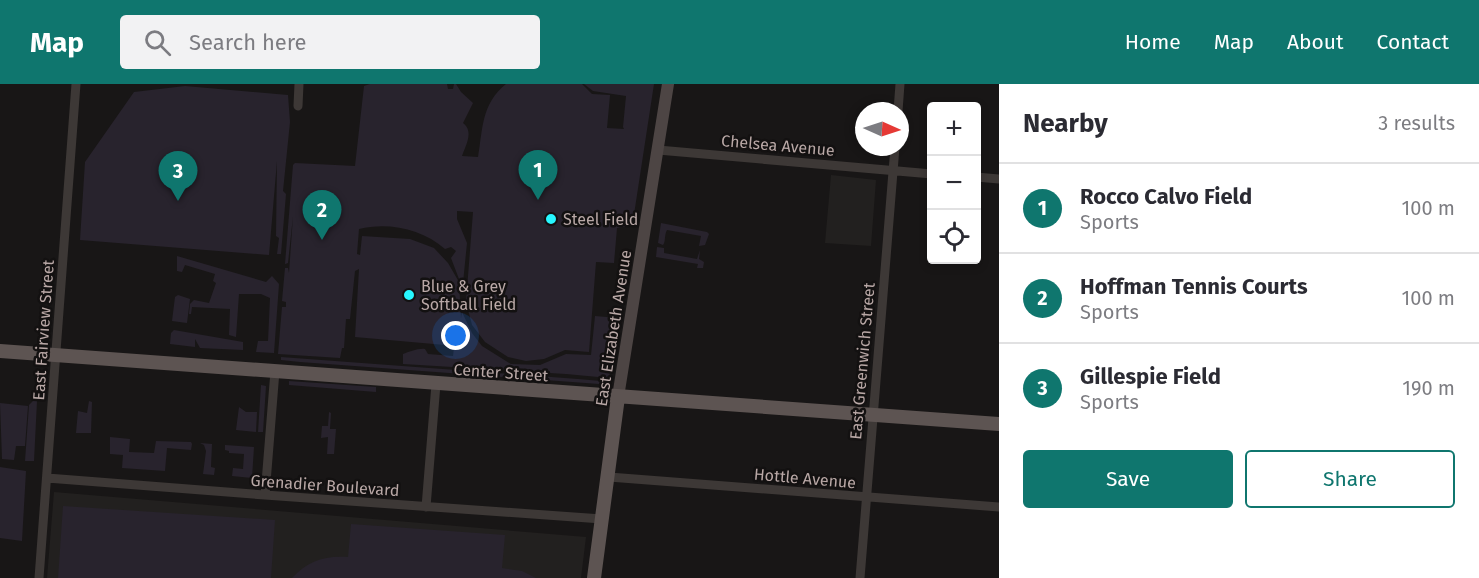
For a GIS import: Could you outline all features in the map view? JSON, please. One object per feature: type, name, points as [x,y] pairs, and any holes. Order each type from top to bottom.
[{"type":"main road","name":"East Elizabeth Avenue","points":[[594,578],[618,397],[668,84]]},
{"type":"main road","name":"Center Street","points":[[0,351],[999,424]]},
{"type":"street","name":"East Fairview Street","points":[[39,578],[76,84]]},
{"type":"street","points":[[298,106],[299,84]]},
{"type":"street","points":[[899,102],[900,84]]},
{"type":"street","name":"Chelsea Avenue","points":[[658,150],[927,174]]},
{"type":"street","name":"East Greenwich Street","points":[[860,578],[894,156]]},
{"type":"street","points":[[981,177],[999,179]]},
{"type":"street","points":[[265,495],[275,371]]},
{"type":"street","points":[[426,507],[436,384]]},
{"type":"street","name":"Grenadier Boulevard","points":[[46,477],[602,519]]},
{"type":"street","name":"Hottle Avenue","points":[[609,477],[999,507]]},
{"type":"shaded area","points":[[370,84],[447,84],[448,89],[453,89],[456,84],[473,103],[463,123],[469,134],[462,156],[478,157],[487,109],[506,84],[582,84],[592,94],[610,95],[607,128],[624,129],[626,96],[593,91],[584,84],[654,84],[633,221],[629,221],[629,226],[617,228],[614,263],[596,262],[589,352],[565,350],[544,359],[526,361],[508,357],[485,342],[472,325],[466,302],[473,212],[457,211],[457,219],[467,243],[463,283],[459,279],[451,258],[456,251],[451,247],[445,249],[426,236],[405,229],[382,226],[359,229],[357,254],[360,255],[362,236],[410,239],[434,248],[448,263],[459,282],[461,318],[462,312],[472,333],[482,346],[511,364],[540,365],[566,354],[591,355],[595,316],[618,318],[609,378],[403,364],[403,354],[411,351],[425,349],[428,354],[453,356],[456,346],[355,337],[359,269],[355,271],[350,319],[346,319],[344,348],[342,348],[340,358],[278,354],[282,307],[286,307],[286,302],[282,301],[285,268],[288,268],[289,273],[293,216],[288,263],[285,264],[293,165],[295,163],[355,166],[364,86]]},
{"type":"shaded area","points":[[185,86],[288,95],[290,122],[283,191],[286,194],[281,254],[277,254],[279,238],[276,236],[277,161],[269,255],[80,240],[85,162],[134,92]]},
{"type":"shaded area","points":[[831,175],[876,180],[871,246],[825,243]]},
{"type":"shaded area","points":[[661,223],[709,234],[705,245],[699,246],[701,236],[667,230],[663,245],[658,243]]},
{"type":"shaded area","points":[[657,247],[664,248],[664,253],[697,259],[700,250],[699,259],[704,262],[703,268],[697,268],[698,264],[656,257]]},
{"type":"shaded area","points":[[177,256],[266,282],[272,276],[279,284],[274,353],[256,352],[258,341],[268,341],[270,298],[261,294],[239,294],[236,337],[229,335],[230,309],[192,307],[191,314],[189,314],[190,304],[194,300],[209,303],[216,283],[213,281],[215,274],[185,265],[182,272],[177,271]]},
{"type":"shaded area","points":[[178,295],[190,299],[187,323],[172,321],[175,297]]},
{"type":"shaded area","points":[[174,330],[243,342],[243,350],[200,348],[195,339],[195,347],[170,344],[171,333]]},
{"type":"shaded area","points":[[281,357],[601,382],[599,384],[300,362],[281,360]]},
{"type":"shaded area","points":[[289,381],[376,387],[376,392],[289,385]]},
{"type":"shaded area","points":[[261,385],[266,386],[263,432],[258,432]]},
{"type":"shaded area","points":[[37,401],[34,461],[25,461],[29,405]]},
{"type":"shaded area","points":[[89,401],[92,402],[91,433],[76,433],[78,411],[87,413]]},
{"type":"shaded area","points":[[0,403],[28,406],[25,446],[16,446],[14,460],[2,459]]},
{"type":"shaded area","points":[[239,407],[246,412],[257,412],[256,432],[236,430]]},
{"type":"shaded area","points":[[329,412],[331,413],[330,429],[336,429],[334,454],[327,454],[328,437],[321,438],[322,426],[328,426]]},
{"type":"shaded area","points":[[110,437],[130,439],[129,452],[154,453],[156,441],[191,442],[192,444],[191,450],[167,448],[165,471],[122,468],[123,455],[110,454]]},
{"type":"shaded area","points":[[200,443],[212,444],[211,467],[215,468],[214,475],[203,474],[206,451],[204,445]]},
{"type":"shaded area","points":[[225,445],[254,447],[252,478],[232,476],[233,468],[243,469],[244,454],[229,453],[225,450]]},
{"type":"shaded area","points":[[0,467],[26,471],[22,541],[0,538]]},
{"type":"shaded area","points":[[54,492],[586,537],[581,578],[47,578]]},
{"type":"shaded area","points":[[63,506],[275,520],[271,578],[58,578]]},
{"type":"shaded area","points":[[351,524],[505,535],[502,568],[522,571],[536,578],[292,578],[304,567],[317,560],[348,557]]},
{"type":"place","name":"Rocco Calvo Field","points":[[538,200]]},
{"type":"place","name":"Gillespie Field","points":[[178,201]]},
{"type":"place","name":"Steel Field","points":[[551,219]]},
{"type":"place","name":"Hoffman Tennis Courts","points":[[322,240]]},
{"type":"place","name":"Blue & Grey Softball Field","points":[[409,295]]}]
